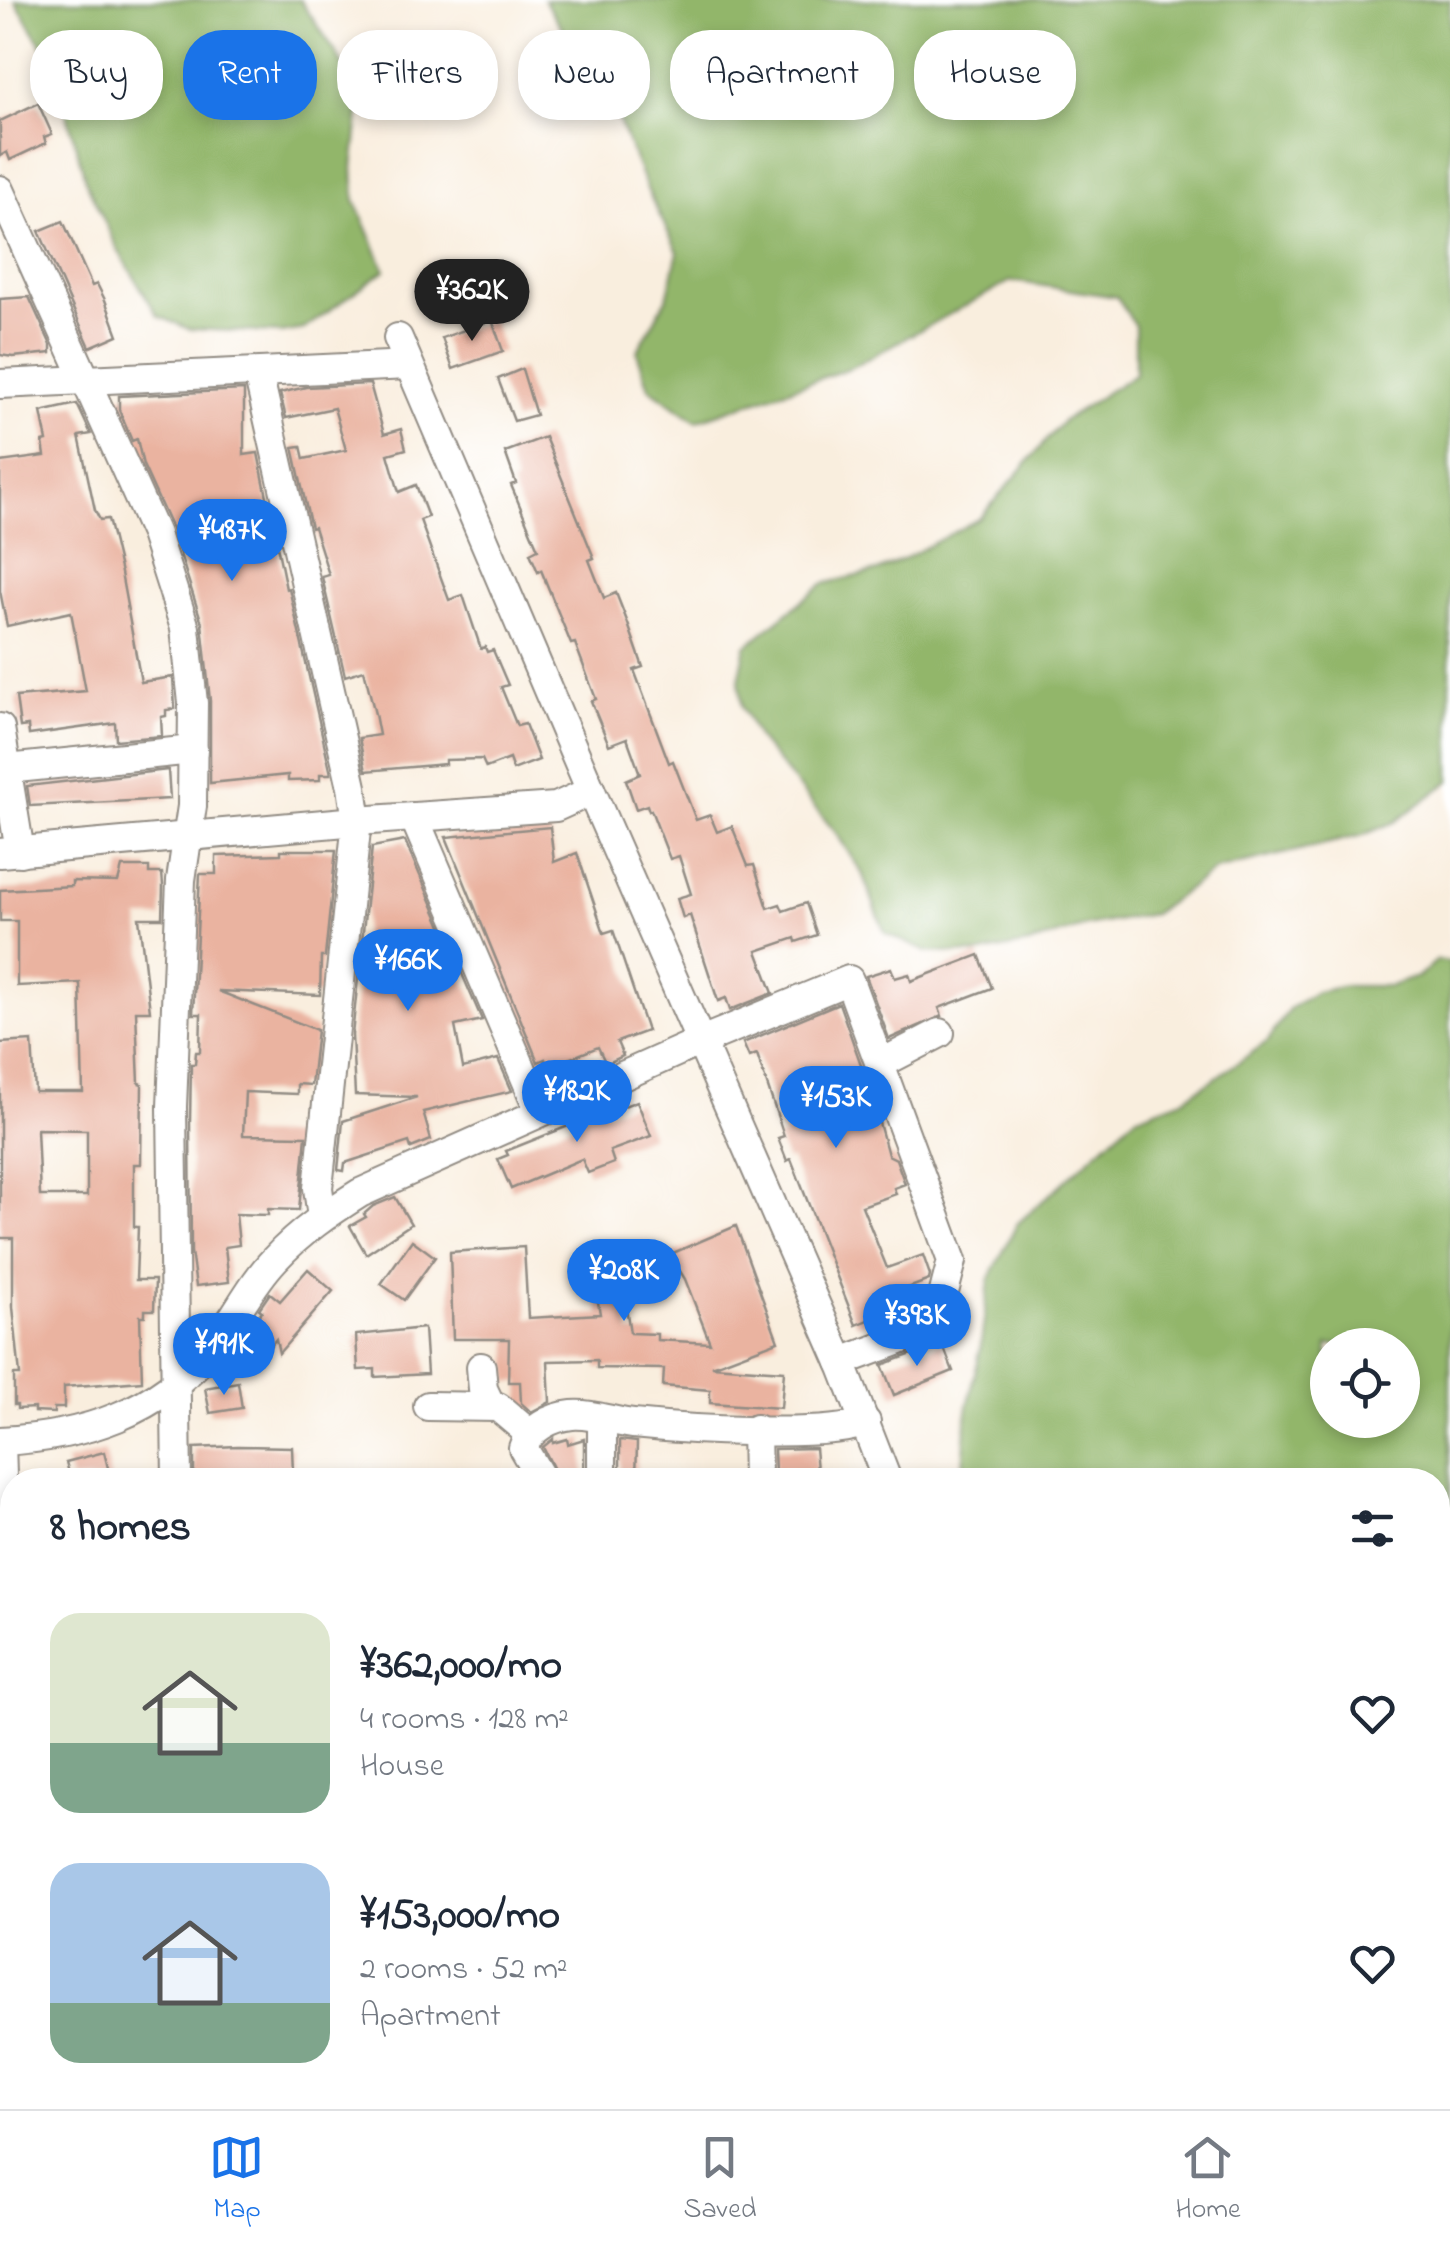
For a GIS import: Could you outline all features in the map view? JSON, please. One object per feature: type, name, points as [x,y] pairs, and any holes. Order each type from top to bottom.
[{"type":"street","points":[[0,190],[6,218],[155,534],[185,628],[193,703],[193,750],[192,806],[181,880],[172,1107],[178,1468]]},
{"type":"street","points":[[398,338],[883,1468]]},
{"type":"street","points":[[0,384],[409,365]]},
{"type":"street","points":[[258,373],[357,821],[318,1188],[322,1217]]},
{"type":"street","points":[[0,728],[7,769],[10,853],[556,806],[591,792]]},
{"type":"street","points":[[7,769],[193,750]]},
{"type":"street","points":[[414,818],[540,1112]]},
{"type":"street","points":[[2,1468],[1,1441],[30,1440],[109,1421],[159,1399],[213,1346],[272,1262],[322,1217],[360,1193],[699,1042],[849,980],[952,1261],[935,1327],[841,1362]]},
{"type":"street","points":[[880,1064],[940,1034]]},
{"type":"street","points":[[482,1368],[491,1406]]},
{"type":"street","points":[[428,1406],[498,1407],[530,1434]]},
{"type":"street","points":[[535,1468],[523,1448],[530,1434],[574,1414],[656,1426],[756,1429],[849,1429],[866,1422]]},
{"type":"street","points":[[602,1420],[602,1468]]},
{"type":"street","points":[[756,1429],[757,1468]]},
{"type":"green space","points":[[15,0],[300,0],[337,55],[337,120],[358,120],[353,168],[355,200],[385,270],[304,329],[281,333],[189,329],[158,316],[119,252],[86,182],[69,120],[163,120],[163,30],[33,30]]},
{"type":"green space","points":[[544,0],[1450,0],[1450,781],[1395,822],[1363,835],[1215,870],[1153,914],[1086,926],[1029,944],[977,954],[927,952],[885,933],[862,873],[836,833],[757,737],[742,707],[739,680],[746,646],[823,584],[878,571],[980,518],[1063,421],[1135,374],[1135,326],[1117,297],[1011,281],[850,368],[696,421],[649,388],[637,352],[667,298],[678,252],[618,120],[650,120],[650,30],[563,30]]},
{"type":"green space","points":[[1437,960],[1450,962],[1450,1468],[963,1468],[967,1411],[989,1280],[1017,1224],[1135,1117],[1183,1099],[1239,1062],[1268,1041],[1289,1009],[1316,992],[1345,986],[1390,986],[1420,976]]},
{"type":"building","points":[[30,107],[30,120],[46,120],[52,134],[44,137],[46,143],[10,160],[7,152],[0,156],[0,121]]},
{"type":"building","points":[[63,221],[92,286],[97,284],[105,300],[118,335],[90,347],[39,231]]},
{"type":"building","points":[[29,297],[51,353],[0,355],[0,299]]},
{"type":"building","points":[[492,320],[503,351],[453,369],[442,338]]},
{"type":"building","points":[[522,369],[536,415],[514,421],[498,379]]},
{"type":"building","points":[[370,384],[384,434],[401,429],[406,449],[388,454],[399,492],[416,485],[428,517],[420,520],[449,600],[463,595],[481,649],[493,650],[508,685],[501,687],[517,726],[525,724],[539,760],[513,770],[509,759],[486,768],[482,759],[366,771],[359,738],[379,735],[375,714],[364,670],[345,676],[322,577],[329,575],[314,527],[311,528],[293,447],[301,446],[304,459],[346,450],[334,408],[286,418],[280,393],[306,387]]},
{"type":"building","points":[[244,390],[244,455],[258,453],[331,774],[320,774],[320,780],[288,781],[288,775],[210,783],[210,701],[202,623],[172,529],[143,465],[137,439],[132,441],[119,410],[119,396]]},
{"type":"building","points":[[77,404],[91,434],[79,436],[95,510],[100,520],[108,519],[141,682],[173,677],[175,709],[166,710],[166,716],[161,717],[162,736],[116,740],[115,723],[29,735],[28,726],[20,727],[16,697],[86,691],[71,612],[7,626],[0,591],[0,462],[45,456],[43,442],[47,441],[41,412]]},
{"type":"building","points":[[545,437],[594,558],[589,560],[604,598],[616,593],[643,667],[634,670],[669,763],[673,761],[696,820],[710,815],[717,832],[732,826],[748,866],[754,865],[768,908],[780,904],[783,911],[806,903],[817,935],[757,951],[773,993],[730,1010],[726,998],[718,1001],[690,915],[683,918],[677,898],[691,894],[679,856],[670,859],[647,805],[636,809],[626,780],[640,774],[627,738],[609,745],[591,701],[596,699],[575,643],[571,644],[541,570],[538,572],[530,553],[538,549],[511,485],[516,483],[505,452]]},
{"type":"building","points":[[168,770],[170,799],[30,806],[27,786]]},
{"type":"building","points":[[550,827],[554,862],[577,853],[604,933],[613,930],[647,1031],[617,1042],[623,1056],[606,1064],[598,1047],[548,1067],[545,1059],[538,1062],[446,837]]},
{"type":"building","points":[[405,841],[442,926],[449,962],[456,960],[482,1020],[455,1026],[463,1068],[498,1059],[512,1091],[423,1112],[431,1140],[411,1148],[409,1142],[345,1163],[344,1171],[338,1170],[343,1121],[417,1097],[355,1095],[352,1035],[372,847]]},
{"type":"building","points":[[281,850],[336,850],[325,957],[321,957],[320,995],[218,991],[317,1030],[311,1085],[297,1084],[297,1094],[245,1092],[243,1135],[306,1136],[299,1210],[268,1209],[268,1215],[236,1214],[239,1245],[225,1247],[229,1282],[196,1286],[191,1252],[190,1122],[191,1064],[195,1064],[196,1052],[200,1052],[201,1014],[193,1014],[200,874],[216,874],[216,856],[281,854]]},
{"type":"building","points":[[122,867],[149,867],[149,873],[162,873],[162,918],[139,918],[150,1011],[136,1011],[142,1084],[141,1164],[134,1164],[136,1280],[155,1280],[154,1310],[145,1310],[145,1316],[140,1316],[142,1381],[64,1387],[64,1408],[54,1408],[54,1413],[34,1412],[34,1408],[17,1409],[14,1405],[14,1375],[20,1375],[13,1307],[13,1238],[0,1238],[0,1043],[32,1041],[35,1092],[83,1092],[80,983],[17,986],[17,921],[0,921],[0,890],[72,886],[72,881],[118,882]],"holes":[[[37,1129],[87,1130],[87,1196],[40,1196]]]},
{"type":"building","points":[[979,955],[992,988],[939,1008],[942,1016],[889,1039],[866,976],[891,968],[895,978],[909,974],[911,981]]},
{"type":"building","points":[[839,1003],[888,1155],[896,1159],[905,1184],[894,1188],[896,1194],[862,1206],[887,1268],[923,1255],[930,1275],[929,1280],[887,1296],[893,1310],[856,1325],[791,1159],[787,1161],[778,1138],[784,1136],[757,1054],[749,1057],[743,1043]]},
{"type":"building","points":[[637,1101],[651,1136],[610,1151],[614,1163],[588,1173],[582,1159],[511,1189],[498,1159],[508,1155],[506,1151],[581,1121],[579,1116],[604,1106],[606,1113]]},
{"type":"building","points":[[395,1197],[411,1224],[366,1254],[350,1226],[366,1217],[364,1214],[373,1206]]},
{"type":"building","points":[[736,1226],[778,1341],[712,1366],[784,1371],[781,1408],[710,1403],[710,1390],[663,1386],[664,1369],[597,1368],[597,1360],[548,1361],[550,1402],[531,1412],[521,1403],[520,1382],[508,1382],[509,1339],[453,1339],[450,1252],[524,1247],[528,1318],[600,1314],[594,1278],[621,1274],[630,1333],[657,1334],[657,1340],[710,1343],[685,1279],[680,1271],[674,1274],[666,1256]]},
{"type":"building","points":[[412,1240],[435,1257],[404,1300],[381,1284]]},
{"type":"building","points":[[308,1269],[333,1291],[279,1353],[276,1339],[256,1363],[235,1346],[262,1311],[259,1309],[270,1293],[280,1301]]},
{"type":"building","points":[[424,1328],[427,1374],[375,1377],[375,1369],[358,1370],[356,1335]]},
{"type":"building","points":[[942,1343],[953,1371],[894,1395],[882,1365]]},
{"type":"building","points":[[238,1382],[242,1408],[210,1413],[205,1388]]},
{"type":"building","points":[[553,1439],[553,1443],[567,1439],[568,1444],[584,1439],[584,1468],[553,1468],[543,1447]]},
{"type":"building","points":[[620,1440],[637,1442],[636,1468],[620,1468]]},
{"type":"building","points":[[292,1447],[293,1468],[194,1468],[194,1448]]},
{"type":"building","points":[[815,1448],[817,1468],[775,1468],[774,1449]]},
{"type":"building","points":[[104,1452],[108,1468],[68,1468],[66,1462]]}]
